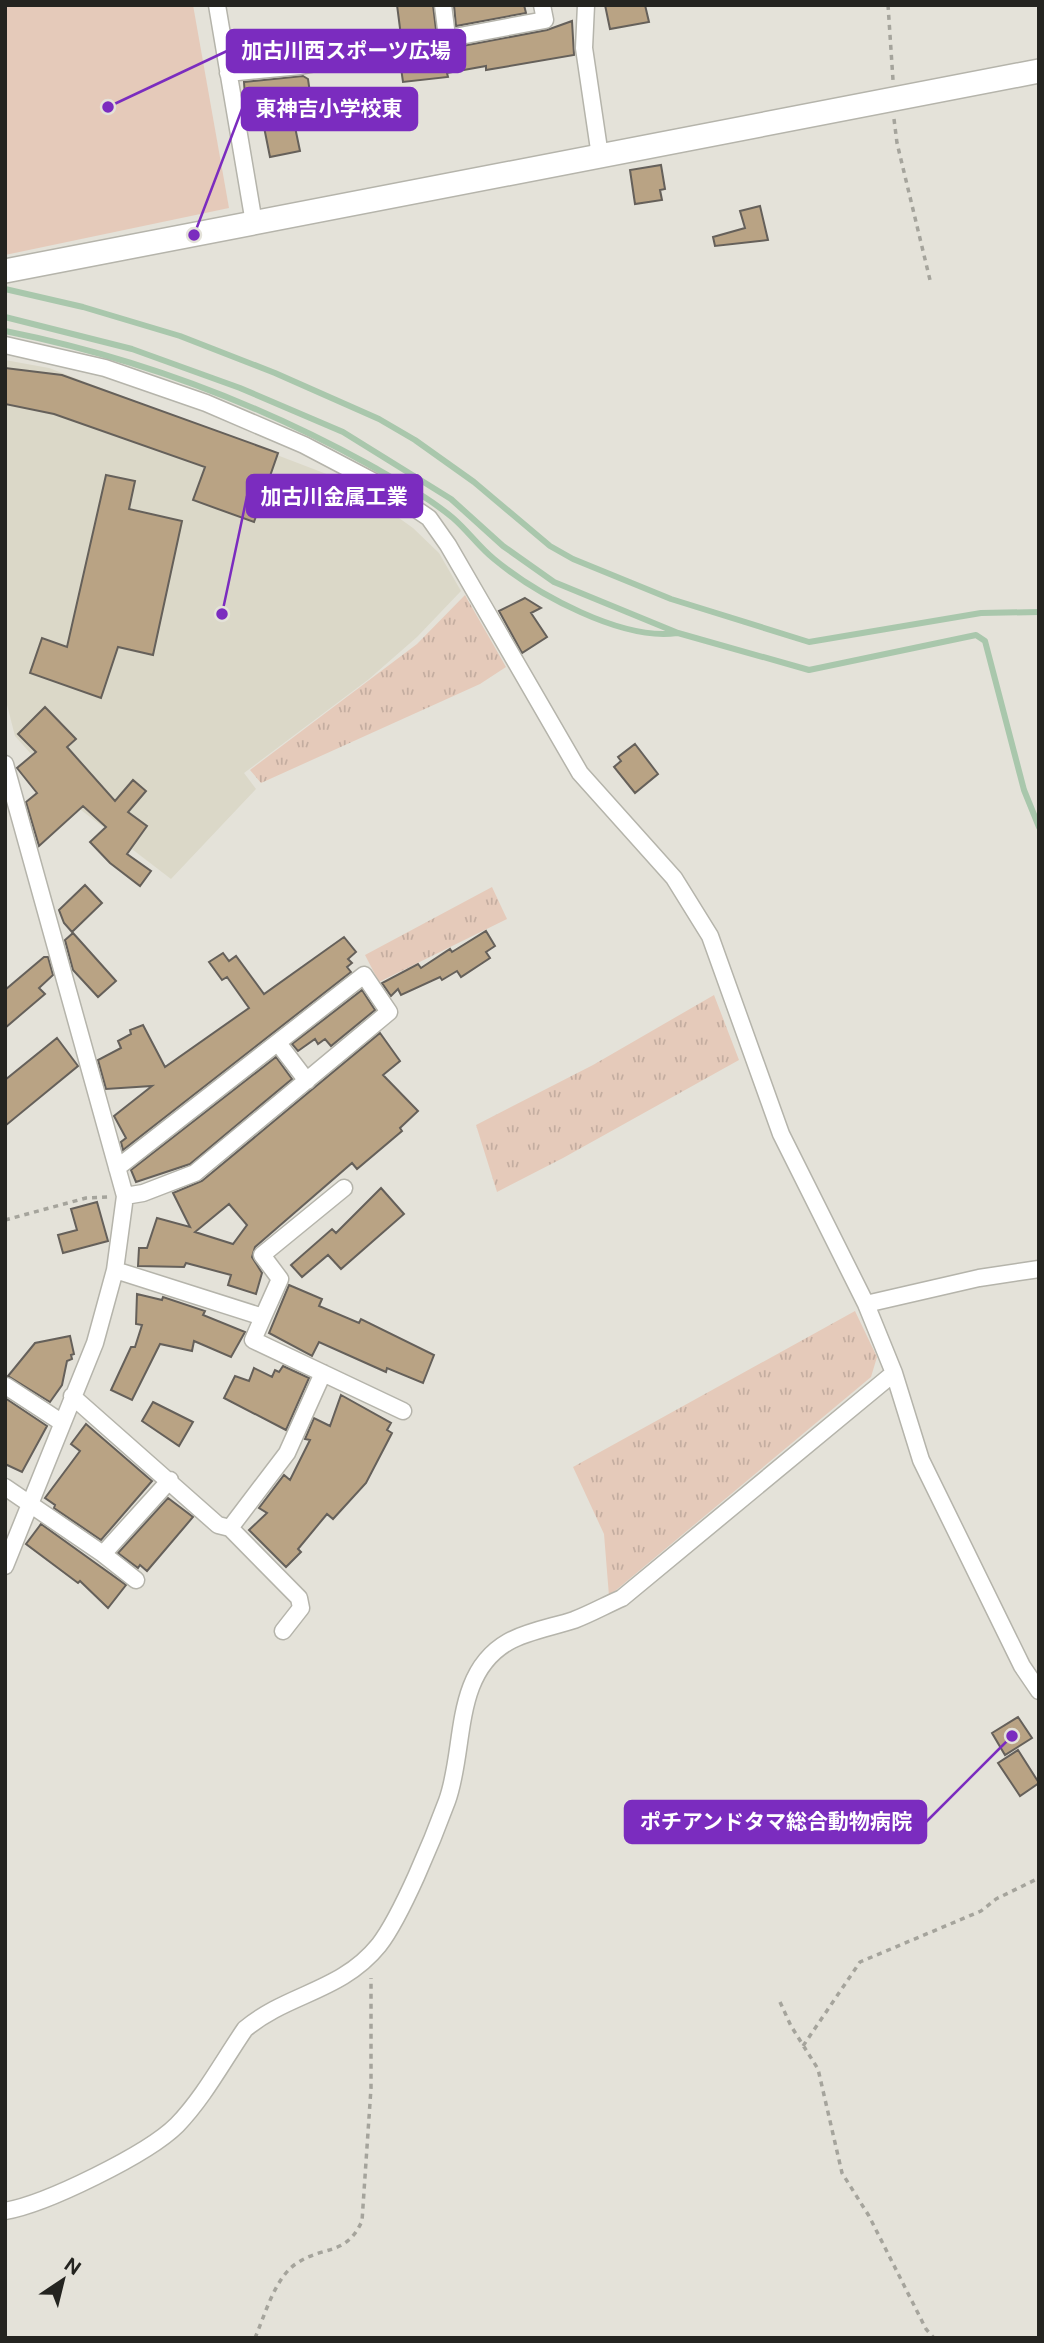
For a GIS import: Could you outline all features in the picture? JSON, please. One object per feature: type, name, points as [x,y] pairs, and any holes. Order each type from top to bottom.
[{"type":"street","points":[[216,5],[254,223]]},
{"type":"street","points":[[443,5],[447,37]]},
{"type":"street","points":[[228,73],[300,66],[545,20],[542,5]]},
{"type":"street","points":[[586,5],[584,48],[600,156]]},
{"type":"street","points":[[5,271],[1039,71]]},
{"type":"street","points":[[5,345],[105,368],[206,403],[304,445],[382,486],[429,518],[449,545],[580,772],[674,878],[710,936],[781,1134],[866,1304],[894,1373],[921,1460],[1022,1666],[1039,1692]]},
{"type":"street","points":[[5,764],[125,1196],[115,1270],[95,1343],[5,1566]]},
{"type":"street","points":[[117,1168],[364,975],[390,1012],[195,1173],[143,1193],[125,1196]]},
{"type":"street","points":[[278,1043],[307,1081]]},
{"type":"street","points":[[344,1188],[262,1255],[280,1279],[253,1340],[403,1411]]},
{"type":"street","points":[[866,1304],[979,1278],[1039,1269]]},
{"type":"street","points":[[115,1270],[263,1317]]},
{"type":"street","points":[[5,2211],[76,2184],[148,2146],[175,2127],[189,2112],[245,2029],[258,2018],[345,1978],[366,1960],[391,1927],[448,1799],[466,1700],[481,1668],[508,1642],[578,1619],[622,1598],[894,1373]]},
{"type":"street","points":[[230,1528],[287,1453],[323,1374]]},
{"type":"street","points":[[6,1386],[61,1422]]},
{"type":"street","points":[[72,1396],[218,1525],[230,1528],[299,1598],[301,1608],[283,1631]]},
{"type":"street","points":[[103,1554],[170,1480]]},
{"type":"street","points":[[5,1487],[136,1580]]},
{"type":"path","points":[[888,5],[897,143],[930,280]]},
{"type":"path","points":[[5,1220],[86,1198],[125,1196]]},
{"type":"path","points":[[803,2046],[860,1962],[981,1911],[996,1899],[1039,1878]]},
{"type":"path","points":[[255,2338],[287,2273],[303,2260],[344,2246],[355,2236],[362,2221],[372,2051],[371,1976],[366,1960]]},
{"type":"path","points":[[780,2002],[818,2069],[842,2173],[869,2216],[926,2329],[934,2338]]},
{"type":"shaded area","points":[[5,360],[49,368],[350,483],[413,528],[439,553],[461,591],[417,637],[369,679],[244,773],[256,789],[171,879],[81,810],[15,736],[5,697]]},
{"type":"green space","points":[[193,5],[229,208],[5,255],[5,7]]},
{"type":"green space","points":[[465,595],[506,667],[480,684],[261,783],[250,770],[417,644]]},
{"type":"green space","points":[[492,887],[507,919],[379,982],[365,955]]},
{"type":"green space","points":[[714,995],[739,1060],[497,1192],[476,1125],[593,1065]]},
{"type":"green space","points":[[855,1311],[877,1357],[871,1377],[609,1596],[604,1534],[573,1467]]},
{"type":"building","points":[[397,5],[433,5],[436,30],[401,36]]},
{"type":"building","points":[[454,5],[524,5],[526,13],[456,26]]},
{"type":"building","points":[[605,5],[645,5],[649,22],[610,29]]},
{"type":"building","points":[[572,21],[574,55],[486,70],[486,66],[447,73],[448,77],[403,82],[401,68],[405,67],[404,57],[547,30]]},
{"type":"building","points":[[303,76],[308,79],[311,100],[290,103],[300,151],[270,157],[261,112],[246,113],[244,82]]},
{"type":"building","points":[[661,165],[665,189],[660,190],[662,200],[635,204],[630,170]]},
{"type":"building","points":[[760,206],[768,240],[715,246],[713,237],[745,228],[740,211]]},
{"type":"building","points":[[5,368],[62,375],[278,453],[254,522],[193,500],[205,467],[54,414],[5,404]]},
{"type":"building","points":[[106,475],[135,481],[129,509],[182,521],[153,655],[118,647],[101,698],[30,673],[42,638],[67,647]]},
{"type":"building","points":[[525,598],[541,608],[531,613],[547,637],[522,653],[499,611]]},
{"type":"building","points":[[45,707],[76,739],[67,747],[115,801],[133,780],[146,791],[128,812],[147,826],[127,854],[151,871],[140,886],[110,863],[90,842],[106,827],[83,806],[39,846],[26,802],[37,793],[17,768],[36,752],[18,734]]},
{"type":"building","points":[[635,744],[658,774],[635,793],[614,767],[621,761],[618,757]]},
{"type":"building","points":[[85,885],[102,903],[72,932],[64,923],[59,910]]},
{"type":"building","points":[[486,931],[495,946],[486,952],[490,958],[461,977],[457,971],[442,980],[440,977],[401,995],[398,989],[391,996],[382,983],[418,964],[421,968],[450,949],[452,952]]},
{"type":"building","points":[[73,933],[116,981],[98,997],[73,970],[65,940]]},
{"type":"building","points":[[344,937],[356,952],[348,959],[352,963],[347,967],[351,972],[123,1150],[121,1142],[126,1138],[114,1116],[152,1086],[106,1089],[98,1060],[121,1048],[118,1041],[131,1034],[130,1030],[143,1025],[165,1067],[249,1008],[227,977],[222,980],[209,962],[223,953],[229,961],[236,956],[264,994]]},
{"type":"building","points":[[44,957],[48,957],[53,975],[39,988],[45,994],[5,1028],[5,990]]},
{"type":"building","points":[[362,990],[375,1010],[331,1046],[325,1039],[318,1044],[315,1039],[298,1051],[292,1044]]},
{"type":"building","points":[[380,1033],[400,1061],[383,1075],[418,1111],[400,1128],[402,1131],[357,1169],[352,1163],[255,1247],[252,1257],[262,1273],[256,1294],[228,1285],[231,1275],[186,1263],[184,1267],[138,1266],[139,1248],[147,1248],[157,1218],[190,1227],[173,1193],[202,1181]],"holes":[[[229,1204],[247,1225],[233,1244],[195,1232]]]},
{"type":"building","points":[[57,1038],[78,1066],[5,1126],[5,1080]]},
{"type":"building","points":[[276,1057],[292,1079],[190,1164],[136,1182],[131,1170]]},
{"type":"building","points":[[381,1188],[404,1214],[341,1269],[328,1255],[302,1277],[291,1265],[332,1229],[336,1233]]},
{"type":"building","points":[[97,1202],[108,1241],[63,1253],[58,1235],[77,1230],[71,1209]]},
{"type":"building","points":[[289,1285],[322,1299],[319,1306],[359,1323],[361,1319],[434,1355],[423,1383],[387,1368],[386,1372],[319,1342],[312,1356],[269,1333]]},
{"type":"building","points":[[137,1294],[162,1300],[163,1297],[205,1311],[203,1315],[245,1332],[231,1357],[194,1341],[192,1351],[160,1344],[132,1400],[111,1390],[131,1347],[135,1347],[142,1325],[136,1324]]},
{"type":"building","points":[[70,1336],[74,1354],[71,1355],[72,1359],[67,1361],[62,1385],[50,1402],[8,1376],[35,1343]]},
{"type":"building","points":[[283,1366],[309,1378],[286,1430],[224,1398],[235,1376],[249,1381],[254,1368],[272,1377],[275,1370],[279,1372]]},
{"type":"building","points":[[341,1395],[391,1423],[387,1430],[392,1433],[366,1483],[333,1519],[327,1514],[298,1549],[301,1552],[286,1567],[249,1530],[267,1513],[259,1508],[284,1475],[290,1480],[310,1440],[305,1439],[314,1418],[330,1426]]},
{"type":"building","points":[[5,1398],[47,1426],[22,1472],[5,1464]]},
{"type":"building","points":[[153,1402],[193,1422],[179,1446],[142,1421]]},
{"type":"building","points":[[86,1424],[152,1481],[101,1540],[54,1508],[55,1505],[45,1498],[80,1451],[71,1444]]},
{"type":"building","points":[[168,1498],[193,1517],[147,1571],[140,1565],[138,1568],[118,1553]]},
{"type":"building","points":[[41,1524],[126,1585],[108,1608],[80,1581],[78,1583],[26,1544]]},
{"type":"building","points":[[1018,1717],[1032,1738],[1005,1755],[992,1733]]},
{"type":"building","points":[[1018,1750],[1039,1783],[1020,1796],[998,1763]]},
{"type":"waterway","points":[[5,289],[83,307],[180,336],[275,373],[379,419],[415,440],[474,482],[550,546],[573,559],[671,599],[809,642],[981,613],[1039,612]]},
{"type":"waterway","points":[[5,317],[132,349],[240,388],[343,432],[451,499],[503,546],[554,582],[678,633],[809,670],[976,635],[985,641],[1024,790],[1039,827]]},
{"type":"waterway","points":[[5,331],[99,354],[237,401],[325,442],[423,496],[453,518],[494,559],[556,600],[631,630],[655,634],[677,633]]},
{"type":"place","name":"加古川西スポーツ広場","points":[[108,107]]},
{"type":"place","name":"東神吉小学校東","points":[[194,235]]},
{"type":"place","name":"加古川金属工業","points":[[222,614]]},
{"type":"place","name":"ポチアンドタマ総合動物病院","points":[[1012,1736]]}]
